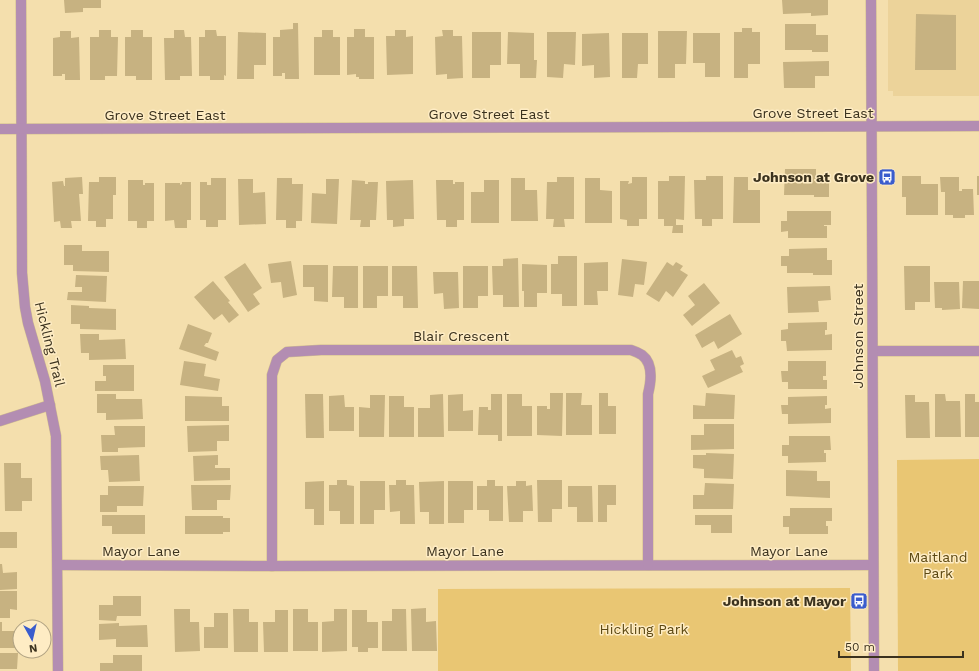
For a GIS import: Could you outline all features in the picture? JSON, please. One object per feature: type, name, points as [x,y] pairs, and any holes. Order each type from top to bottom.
[{"type":"street","name":"Hickling Trail","points":[[21,0],[22,273],[25,300],[33,340],[45,381],[56,436],[58,671]]},
{"type":"street","name":"Johnson Street","points":[[870,0],[874,671]]},
{"type":"street","name":"Grove Street East","points":[[0,129],[979,126]]},
{"type":"street","name":"Blair Crescent","points":[[272,566],[272,375],[277,360],[287,352],[321,350],[631,350],[643,356],[649,367],[651,381],[648,394],[648,565]]},
{"type":"street","points":[[872,351],[979,351]]},
{"type":"street","points":[[0,421],[50,405]]},
{"type":"street","name":"Mayor Lane","points":[[58,565],[873,565]]},
{"type":"shaded area","points":[[888,0],[979,0],[979,96],[893,96],[893,91],[888,91]]},
{"type":"green space","name":"Maitland Park","points":[[979,459],[979,671],[898,671],[897,460]]},
{"type":"green space","name":"Hickling Park","points":[[850,588],[851,671],[438,671],[438,589]]},
{"type":"building","points":[[64,0],[101,0],[101,8],[83,8],[83,12],[65,13]]},
{"type":"building","points":[[782,0],[828,0],[828,15],[811,16],[811,13],[783,14]]},
{"type":"building","points":[[916,14],[956,15],[956,70],[915,70]]},
{"type":"building","points":[[293,23],[298,23],[299,79],[285,79],[285,73],[282,73],[282,76],[273,76],[273,37],[280,37],[280,30],[293,29]]},
{"type":"building","points":[[785,24],[816,24],[816,35],[828,35],[828,52],[812,52],[812,50],[785,50]]},
{"type":"building","points":[[742,28],[752,28],[752,32],[760,32],[760,64],[748,64],[748,78],[734,78],[734,32],[742,32]]},
{"type":"building","points":[[354,29],[365,29],[365,37],[374,37],[374,79],[359,79],[359,77],[356,77],[356,74],[347,75],[347,37],[354,37]]},
{"type":"building","points":[[99,30],[111,30],[111,37],[118,37],[117,76],[105,76],[105,80],[90,80],[90,37],[99,37]]},
{"type":"building","points":[[131,30],[143,30],[143,37],[152,37],[152,80],[136,80],[136,76],[125,76],[125,37],[131,37]]},
{"type":"building","points":[[174,30],[184,30],[185,37],[191,37],[192,76],[180,76],[180,80],[165,80],[164,38],[174,38]]},
{"type":"building","points":[[205,30],[216,30],[217,36],[226,36],[226,76],[224,75],[224,80],[210,80],[210,76],[199,76],[199,37],[205,37]]},
{"type":"building","points":[[322,30],[333,30],[333,37],[340,37],[340,75],[314,75],[314,37],[322,37]]},
{"type":"building","points":[[395,30],[406,30],[406,37],[413,36],[413,74],[387,75],[386,36],[395,36]]},
{"type":"building","points":[[442,30],[453,30],[453,36],[462,36],[463,78],[447,79],[447,74],[436,75],[435,37],[443,36]]},
{"type":"building","points":[[60,31],[71,31],[71,38],[79,37],[80,80],[65,80],[65,74],[62,74],[62,76],[53,76],[53,38],[60,37]]},
{"type":"building","points":[[658,31],[687,31],[686,64],[675,64],[675,78],[658,78]]},
{"type":"building","points":[[238,32],[266,33],[266,65],[254,65],[254,79],[237,79]]},
{"type":"building","points":[[472,32],[501,32],[501,65],[490,65],[490,78],[472,78]]},
{"type":"building","points":[[508,32],[534,33],[534,60],[537,60],[536,78],[520,78],[520,64],[507,64]]},
{"type":"building","points":[[547,32],[576,32],[575,65],[564,64],[563,78],[547,77]]},
{"type":"building","points":[[609,33],[610,77],[594,78],[594,65],[582,66],[582,34]]},
{"type":"building","points":[[622,33],[648,33],[648,64],[638,64],[637,78],[622,78]]},
{"type":"building","points":[[693,33],[720,33],[720,77],[705,77],[705,63],[693,63]]},
{"type":"building","points":[[829,61],[829,76],[815,76],[815,88],[784,88],[783,62]]},
{"type":"building","points":[[785,169],[816,169],[816,179],[814,179],[814,181],[829,181],[829,197],[814,197],[814,195],[784,195]]},
{"type":"building","points":[[669,176],[685,176],[684,220],[676,219],[676,225],[683,225],[683,233],[672,233],[673,226],[664,226],[664,219],[658,219],[658,181],[669,181]]},
{"type":"building","points":[[706,176],[723,176],[723,219],[712,219],[712,226],[702,226],[702,219],[695,219],[694,180],[706,180]]},
{"type":"building","points":[[902,176],[921,176],[921,184],[938,184],[938,215],[906,215],[906,197],[902,197]]},
{"type":"building","points":[[977,176],[979,176],[979,195],[977,195]]},
{"type":"building","points":[[82,177],[83,194],[79,194],[81,221],[71,221],[72,228],[61,228],[60,221],[54,222],[52,182],[63,181],[65,186],[65,178]]},
{"type":"building","points":[[99,177],[116,177],[116,195],[113,195],[113,219],[106,219],[106,227],[96,227],[96,221],[88,221],[89,182],[99,182]]},
{"type":"building","points":[[557,177],[574,177],[574,219],[564,219],[565,227],[553,227],[554,219],[546,219],[547,182],[557,182]]},
{"type":"building","points":[[632,177],[647,177],[647,219],[639,219],[639,226],[627,226],[627,220],[620,219],[620,181],[629,181],[628,184],[632,183]]},
{"type":"building","points":[[734,177],[748,177],[748,190],[760,190],[760,223],[733,223]]},
{"type":"building","points":[[940,177],[959,177],[959,191],[962,191],[962,189],[973,189],[974,215],[965,215],[965,218],[953,218],[953,215],[945,215],[945,192],[941,192]]},
{"type":"building","points":[[211,178],[226,178],[226,220],[218,220],[218,227],[206,227],[206,220],[200,220],[200,182],[207,182],[207,185],[211,185]]},
{"type":"building","points":[[277,178],[292,178],[292,184],[303,184],[302,221],[296,221],[296,228],[286,228],[286,220],[276,220]]},
{"type":"building","points":[[511,178],[525,178],[525,190],[537,190],[538,221],[511,221]]},
{"type":"building","points":[[585,178],[600,178],[600,190],[612,191],[612,223],[585,223]]},
{"type":"building","points":[[238,179],[253,179],[253,193],[265,192],[266,224],[239,225]]},
{"type":"building","points":[[326,179],[339,179],[337,224],[311,223],[312,193],[326,194]]},
{"type":"building","points":[[128,180],[143,180],[143,185],[145,185],[145,183],[154,183],[154,221],[147,221],[147,228],[137,228],[137,221],[128,221]]},
{"type":"building","points":[[352,180],[365,181],[365,184],[368,184],[368,182],[378,182],[376,220],[370,220],[370,227],[360,227],[361,220],[350,220]]},
{"type":"building","points":[[413,180],[414,219],[404,219],[404,226],[393,227],[393,220],[387,220],[386,181]]},
{"type":"building","points":[[436,180],[453,180],[453,184],[455,184],[455,182],[464,182],[464,220],[457,220],[457,227],[446,227],[446,220],[437,220]]},
{"type":"building","points":[[484,180],[499,180],[499,223],[471,223],[471,192],[484,192]]},
{"type":"building","points":[[182,182],[191,182],[191,220],[187,220],[187,228],[175,228],[174,220],[165,221],[165,183],[180,183],[180,185]]},
{"type":"building","points":[[787,211],[831,211],[831,225],[824,225],[827,226],[827,238],[788,238],[788,231],[781,232],[781,221],[787,221]]},
{"type":"building","points":[[64,245],[82,245],[82,251],[109,251],[109,272],[73,271],[73,265],[64,265]]},
{"type":"building","points":[[827,248],[827,260],[832,260],[832,275],[787,273],[787,266],[781,266],[781,256],[789,256],[789,249]]},
{"type":"building","points":[[558,256],[577,256],[577,306],[562,306],[562,294],[551,294],[551,264],[558,264]]},
{"type":"building","points":[[518,258],[519,307],[503,307],[503,295],[493,295],[492,266],[503,266],[503,259]]},
{"type":"building","points":[[622,259],[647,262],[644,285],[635,284],[633,297],[618,295]]},
{"type":"building","points":[[291,261],[297,295],[283,298],[281,282],[271,283],[268,264]]},
{"type":"building","points":[[608,262],[608,291],[597,291],[598,305],[584,305],[584,263]]},
{"type":"building","points":[[667,262],[673,266],[676,262],[683,266],[680,270],[688,275],[673,297],[666,291],[659,302],[646,294]]},
{"type":"building","points":[[245,263],[262,288],[253,294],[260,304],[248,312],[224,277]]},
{"type":"building","points":[[522,264],[547,265],[547,293],[537,293],[537,307],[524,307],[524,291],[522,291]]},
{"type":"building","points":[[303,265],[328,265],[328,302],[314,301],[314,287],[303,287]]},
{"type":"building","points":[[333,266],[358,266],[358,308],[344,308],[344,297],[332,297]]},
{"type":"building","points":[[363,266],[388,266],[388,296],[377,296],[377,308],[363,308]]},
{"type":"building","points":[[392,266],[417,266],[418,308],[403,308],[403,296],[392,296]]},
{"type":"building","points":[[463,266],[488,266],[488,296],[478,296],[478,308],[463,308]]},
{"type":"building","points":[[904,266],[930,266],[930,302],[915,302],[915,310],[905,310]]},
{"type":"building","points":[[433,272],[458,272],[459,308],[444,309],[443,293],[434,294]]},
{"type":"building","points":[[76,275],[107,276],[106,302],[67,300],[68,292],[82,292],[82,287],[75,287]]},
{"type":"building","points":[[213,281],[230,301],[228,302],[239,315],[229,323],[222,314],[214,320],[194,297]]},
{"type":"building","points":[[963,281],[979,281],[979,309],[962,308]]},
{"type":"building","points":[[934,282],[959,282],[960,309],[942,310],[942,308],[935,308]]},
{"type":"building","points":[[704,283],[720,303],[692,326],[683,315],[695,305],[688,296]]},
{"type":"building","points":[[830,286],[831,300],[818,301],[819,312],[788,313],[787,287]]},
{"type":"building","points":[[71,305],[89,306],[89,308],[116,309],[116,330],[80,329],[80,324],[71,324]]},
{"type":"building","points":[[730,314],[742,334],[718,349],[714,341],[702,348],[695,335]]},
{"type":"building","points":[[827,322],[827,330],[825,330],[825,335],[832,334],[832,350],[787,351],[786,341],[781,341],[781,330],[788,329],[788,323]]},
{"type":"building","points":[[188,324],[212,333],[208,343],[204,346],[219,352],[216,361],[179,349]]},
{"type":"building","points":[[80,334],[99,334],[99,340],[125,339],[126,359],[89,360],[89,353],[81,353]]},
{"type":"building","points":[[732,350],[736,358],[741,356],[744,364],[740,366],[743,372],[708,388],[702,376],[715,370],[710,360]]},
{"type":"building","points":[[184,361],[206,364],[204,376],[220,379],[218,391],[180,385]]},
{"type":"building","points":[[788,361],[826,361],[826,376],[823,376],[823,380],[827,380],[827,389],[788,389],[788,382],[782,382],[781,371],[788,371]]},
{"type":"building","points":[[103,365],[134,365],[134,391],[95,391],[95,381],[106,381],[106,376],[103,376]]},
{"type":"building","points":[[550,393],[563,393],[562,436],[537,435],[537,406],[547,406],[547,409],[550,409]]},
{"type":"building","points":[[566,393],[582,393],[581,405],[592,405],[592,435],[566,435]]},
{"type":"building","points":[[599,393],[608,393],[608,406],[616,406],[616,434],[599,434]]},
{"type":"building","points":[[706,393],[735,395],[734,419],[693,419],[693,405],[705,406]]},
{"type":"building","points":[[97,394],[116,394],[116,399],[142,399],[143,419],[106,420],[106,413],[97,413]]},
{"type":"building","points":[[305,394],[323,394],[324,438],[306,438]]},
{"type":"building","points":[[443,394],[444,437],[418,437],[418,408],[430,408],[430,395]]},
{"type":"building","points":[[463,394],[463,411],[473,410],[473,431],[448,431],[448,395]]},
{"type":"building","points":[[491,394],[502,394],[502,441],[498,441],[498,435],[478,435],[479,407],[488,407],[488,410],[491,410]]},
{"type":"building","points":[[507,394],[522,394],[522,406],[532,406],[532,436],[507,436]]},
{"type":"building","points":[[935,394],[945,394],[946,401],[960,401],[961,437],[935,437]]},
{"type":"building","points":[[965,394],[975,394],[975,402],[979,402],[979,437],[965,437]]},
{"type":"building","points":[[344,395],[345,407],[354,407],[354,431],[329,431],[329,396]]},
{"type":"building","points":[[370,395],[385,395],[384,437],[359,437],[359,407],[370,408]]},
{"type":"building","points":[[905,395],[915,395],[915,402],[929,402],[930,438],[906,438]]},
{"type":"building","points":[[185,396],[222,397],[222,406],[229,406],[229,421],[185,421]]},
{"type":"building","points":[[389,396],[404,396],[404,407],[414,407],[414,437],[389,437]]},
{"type":"building","points":[[827,396],[827,405],[825,405],[825,409],[831,408],[831,423],[788,424],[788,414],[782,414],[781,405],[788,405],[788,397]]},
{"type":"building","points":[[704,424],[734,424],[734,449],[691,450],[691,435],[704,435]]},
{"type":"building","points":[[229,425],[229,441],[217,441],[217,451],[188,452],[187,426]]},
{"type":"building","points":[[114,426],[145,426],[145,447],[118,448],[118,452],[102,452],[101,435],[115,435]]},
{"type":"building","points":[[789,436],[830,436],[831,450],[824,450],[824,453],[826,453],[826,462],[788,463],[788,456],[782,456],[782,445],[789,445]]},
{"type":"building","points":[[706,453],[734,454],[733,479],[704,478],[704,469],[693,468],[693,455],[706,455]]},
{"type":"building","points":[[139,455],[140,481],[109,482],[108,470],[101,470],[100,456]]},
{"type":"building","points":[[218,455],[218,465],[215,465],[215,468],[230,468],[230,480],[194,481],[193,456]]},
{"type":"building","points":[[4,463],[21,463],[21,478],[32,478],[32,501],[22,501],[22,511],[5,511]]},
{"type":"building","points":[[786,470],[817,471],[817,481],[830,481],[830,498],[786,496]]},
{"type":"building","points":[[337,480],[347,480],[347,485],[354,486],[354,524],[340,524],[340,511],[329,511],[329,485],[337,485]]},
{"type":"building","points":[[396,480],[406,480],[406,485],[414,485],[415,524],[400,524],[400,511],[390,512],[389,485],[396,485]]},
{"type":"building","points":[[487,480],[495,480],[495,486],[503,486],[503,521],[489,521],[489,510],[477,510],[477,486],[487,486]]},
{"type":"building","points":[[537,480],[562,480],[562,509],[552,509],[552,522],[538,522]]},
{"type":"building","points":[[324,481],[324,525],[314,525],[314,509],[305,509],[305,482]]},
{"type":"building","points":[[360,481],[385,481],[385,510],[374,510],[374,524],[360,524]]},
{"type":"building","points":[[444,481],[444,524],[429,524],[429,512],[420,512],[419,482]]},
{"type":"building","points":[[448,481],[473,481],[473,510],[464,510],[464,523],[448,523]]},
{"type":"building","points":[[516,481],[526,481],[526,486],[532,485],[533,511],[523,511],[523,522],[509,522],[507,486],[516,486]]},
{"type":"building","points":[[705,483],[734,484],[733,509],[693,509],[693,495],[704,495]]},
{"type":"building","points":[[191,485],[231,485],[230,500],[217,500],[217,510],[192,510]]},
{"type":"building","points":[[598,485],[616,485],[616,505],[607,505],[607,522],[598,522]]},
{"type":"building","points":[[108,486],[144,486],[143,506],[117,506],[117,512],[100,512],[100,495],[108,495]]},
{"type":"building","points":[[568,486],[592,486],[593,522],[577,522],[577,507],[568,507]]},
{"type":"building","points":[[790,508],[832,508],[832,521],[826,521],[826,526],[828,526],[828,534],[789,534],[789,527],[783,527],[783,516],[790,516]]},
{"type":"building","points":[[102,515],[145,515],[145,534],[112,534],[112,526],[102,526]]},
{"type":"building","points":[[695,515],[732,515],[732,533],[711,533],[711,525],[695,525]]},
{"type":"building","points":[[185,516],[223,516],[223,518],[230,518],[230,532],[223,532],[223,534],[185,534]]},
{"type":"building","points":[[0,532],[17,532],[17,548],[0,548]]},
{"type":"building","points":[[0,564],[2,564],[3,573],[17,572],[17,589],[0,590]]},
{"type":"building","points":[[0,591],[17,591],[17,610],[10,609],[10,618],[0,618]]},
{"type":"building","points":[[113,596],[141,596],[141,616],[117,616],[116,621],[99,620],[99,605],[113,605]]},
{"type":"building","points":[[426,608],[426,622],[436,621],[437,651],[412,651],[411,609]]},
{"type":"building","points":[[174,609],[190,609],[190,622],[199,622],[200,651],[175,652]]},
{"type":"building","points":[[233,609],[249,609],[249,622],[258,622],[258,652],[234,652]]},
{"type":"building","points":[[293,609],[308,609],[308,622],[318,622],[318,651],[293,651]]},
{"type":"building","points":[[334,609],[347,609],[347,651],[322,652],[322,622],[334,621]]},
{"type":"building","points":[[392,609],[406,609],[407,651],[382,651],[382,621],[392,621]]},
{"type":"building","points":[[275,610],[288,610],[288,652],[264,652],[263,622],[275,622]]},
{"type":"building","points":[[352,610],[367,610],[367,622],[378,622],[378,648],[368,648],[368,652],[358,652],[358,647],[352,647]]},
{"type":"building","points":[[214,613],[228,613],[228,648],[204,648],[204,627],[214,627]]},
{"type":"building","points":[[0,622],[2,622],[2,631],[12,631],[12,648],[0,648]]},
{"type":"building","points":[[119,623],[119,626],[147,625],[148,647],[116,647],[116,639],[99,640],[99,624]]},
{"type":"building","points":[[0,653],[12,653],[12,659],[18,659],[17,669],[0,669]]},
{"type":"building","points":[[113,655],[142,655],[142,671],[100,671],[100,663],[113,663]]},
{"type":"place","name":"Johnson at Grove","points":[[887,177]]},
{"type":"place","name":"Johnson at Mayor","points":[[859,601]]}]
